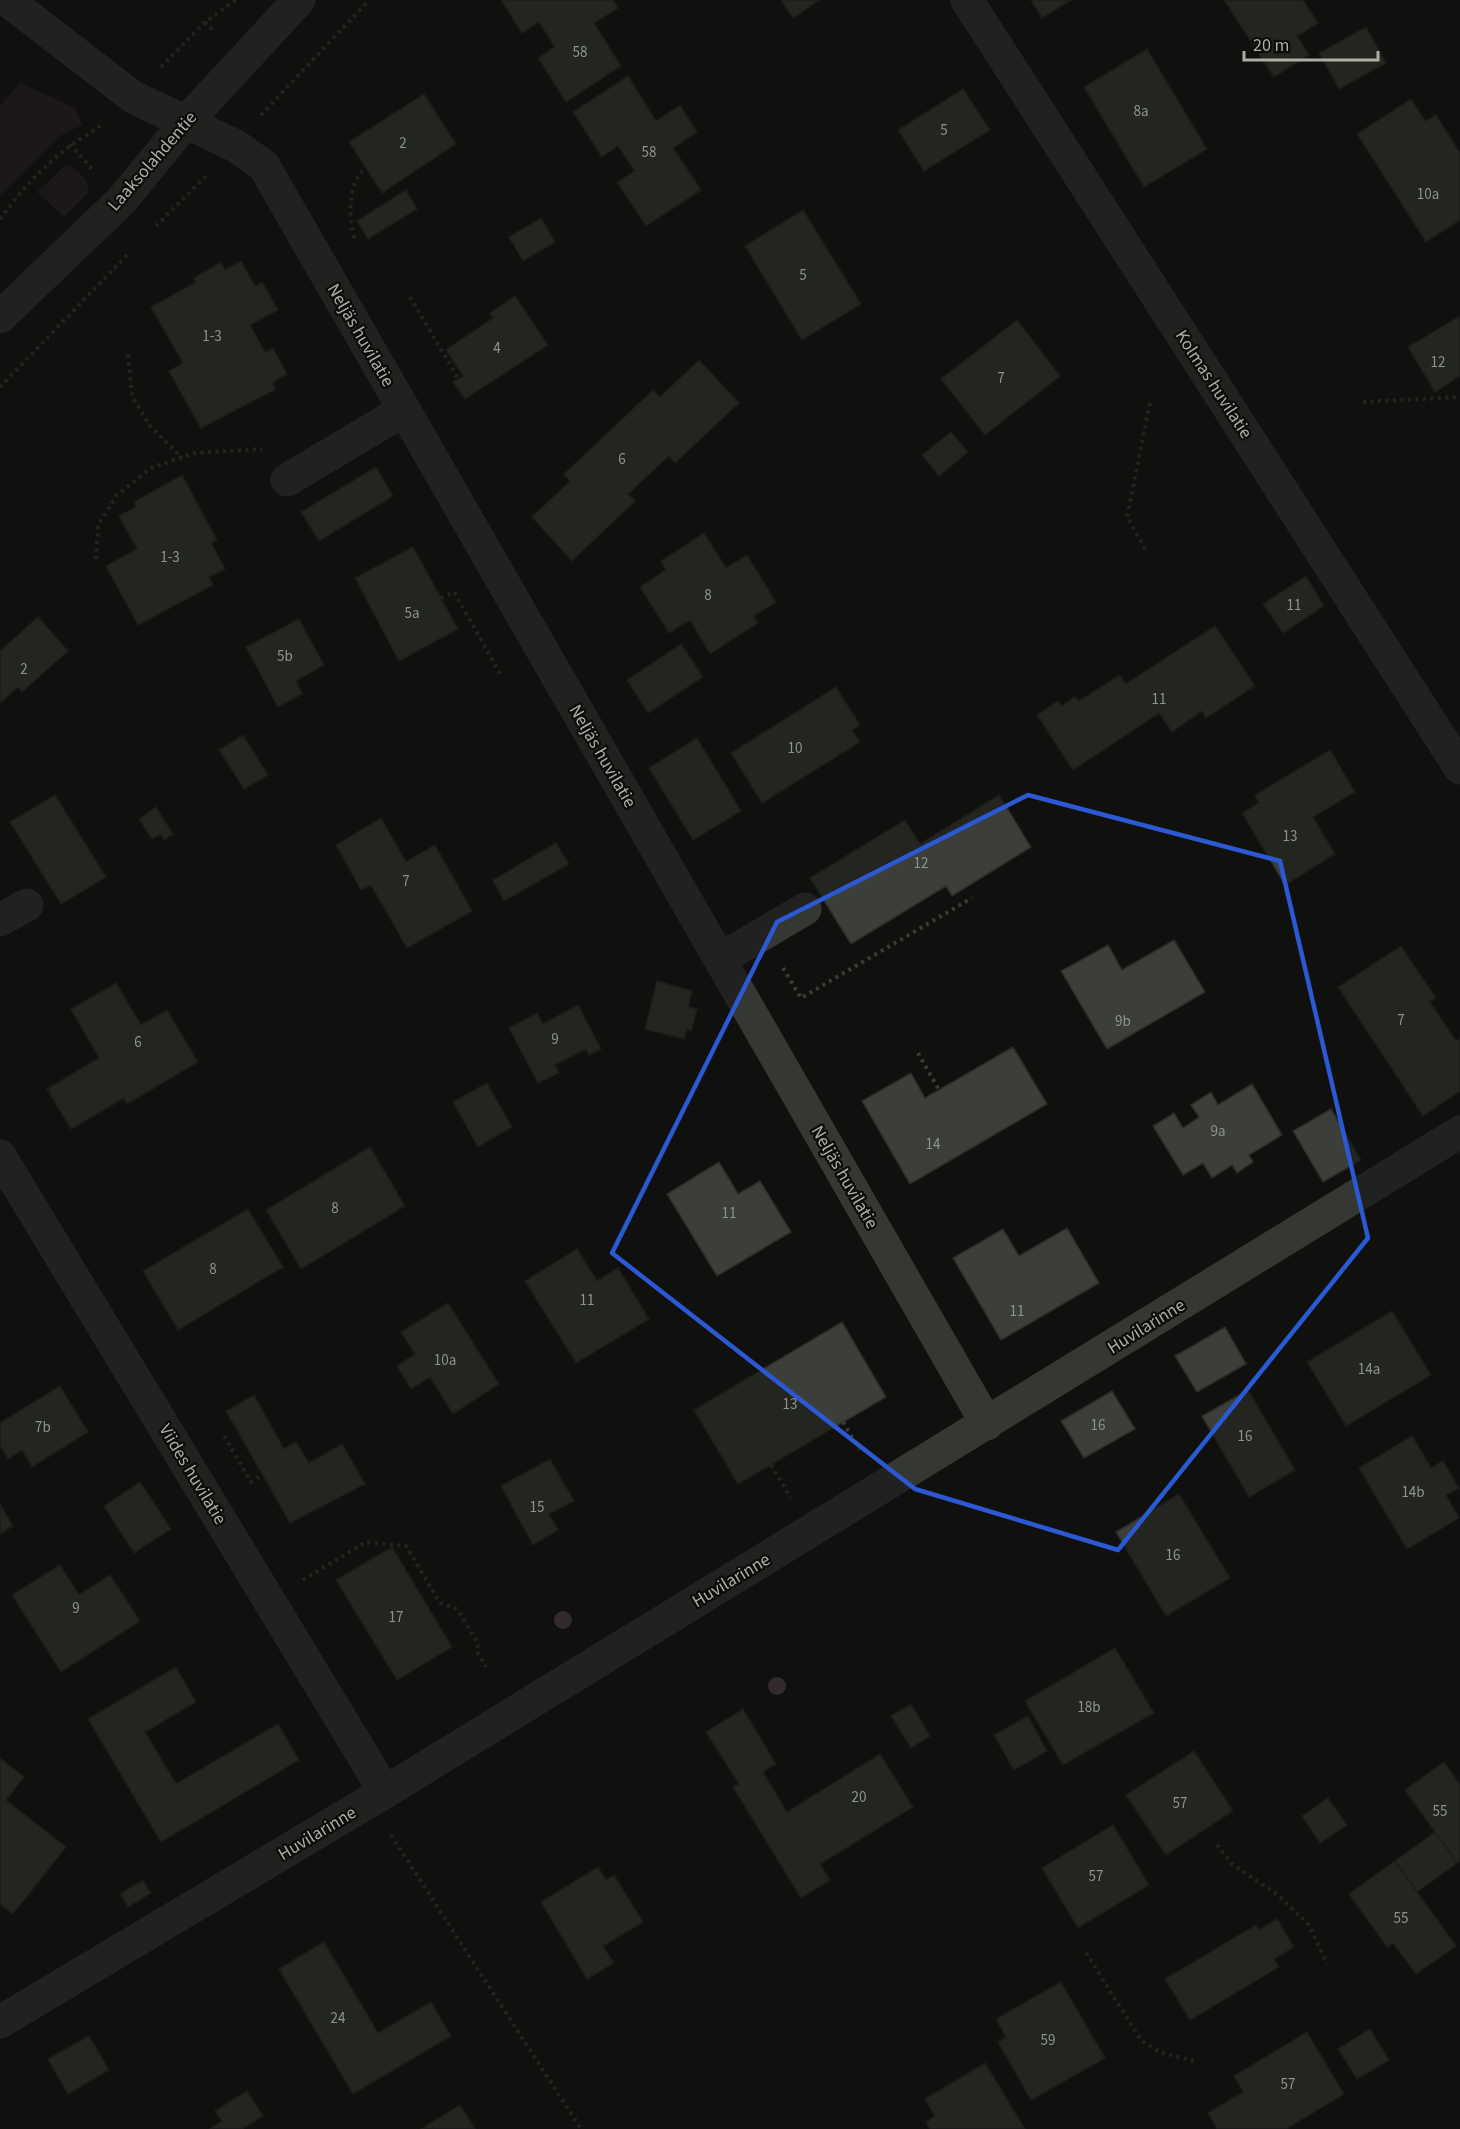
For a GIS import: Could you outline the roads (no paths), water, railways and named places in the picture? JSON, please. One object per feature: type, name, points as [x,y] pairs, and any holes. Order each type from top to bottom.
[{"type":"street","name":"Neljäs huvilatie","points":[[7,0],[133,97],[236,146],[264,166],[987,1424]]},
{"type":"street","name":"Laaksolahdentie","points":[[0,317],[122,200],[186,122],[299,0]]},
{"type":"street","name":"Kolmas huvilatie","points":[[968,0],[1458,761]]},
{"type":"street","points":[[297,474],[404,410]]},
{"type":"street","points":[[720,959],[805,909]]},
{"type":"street","name":"Huvilarinne","points":[[4,2011],[377,1797],[1460,1132]]},
{"type":"street","name":"Viides huvilatie","points":[[0,1156],[269,1600],[377,1797]]}]
